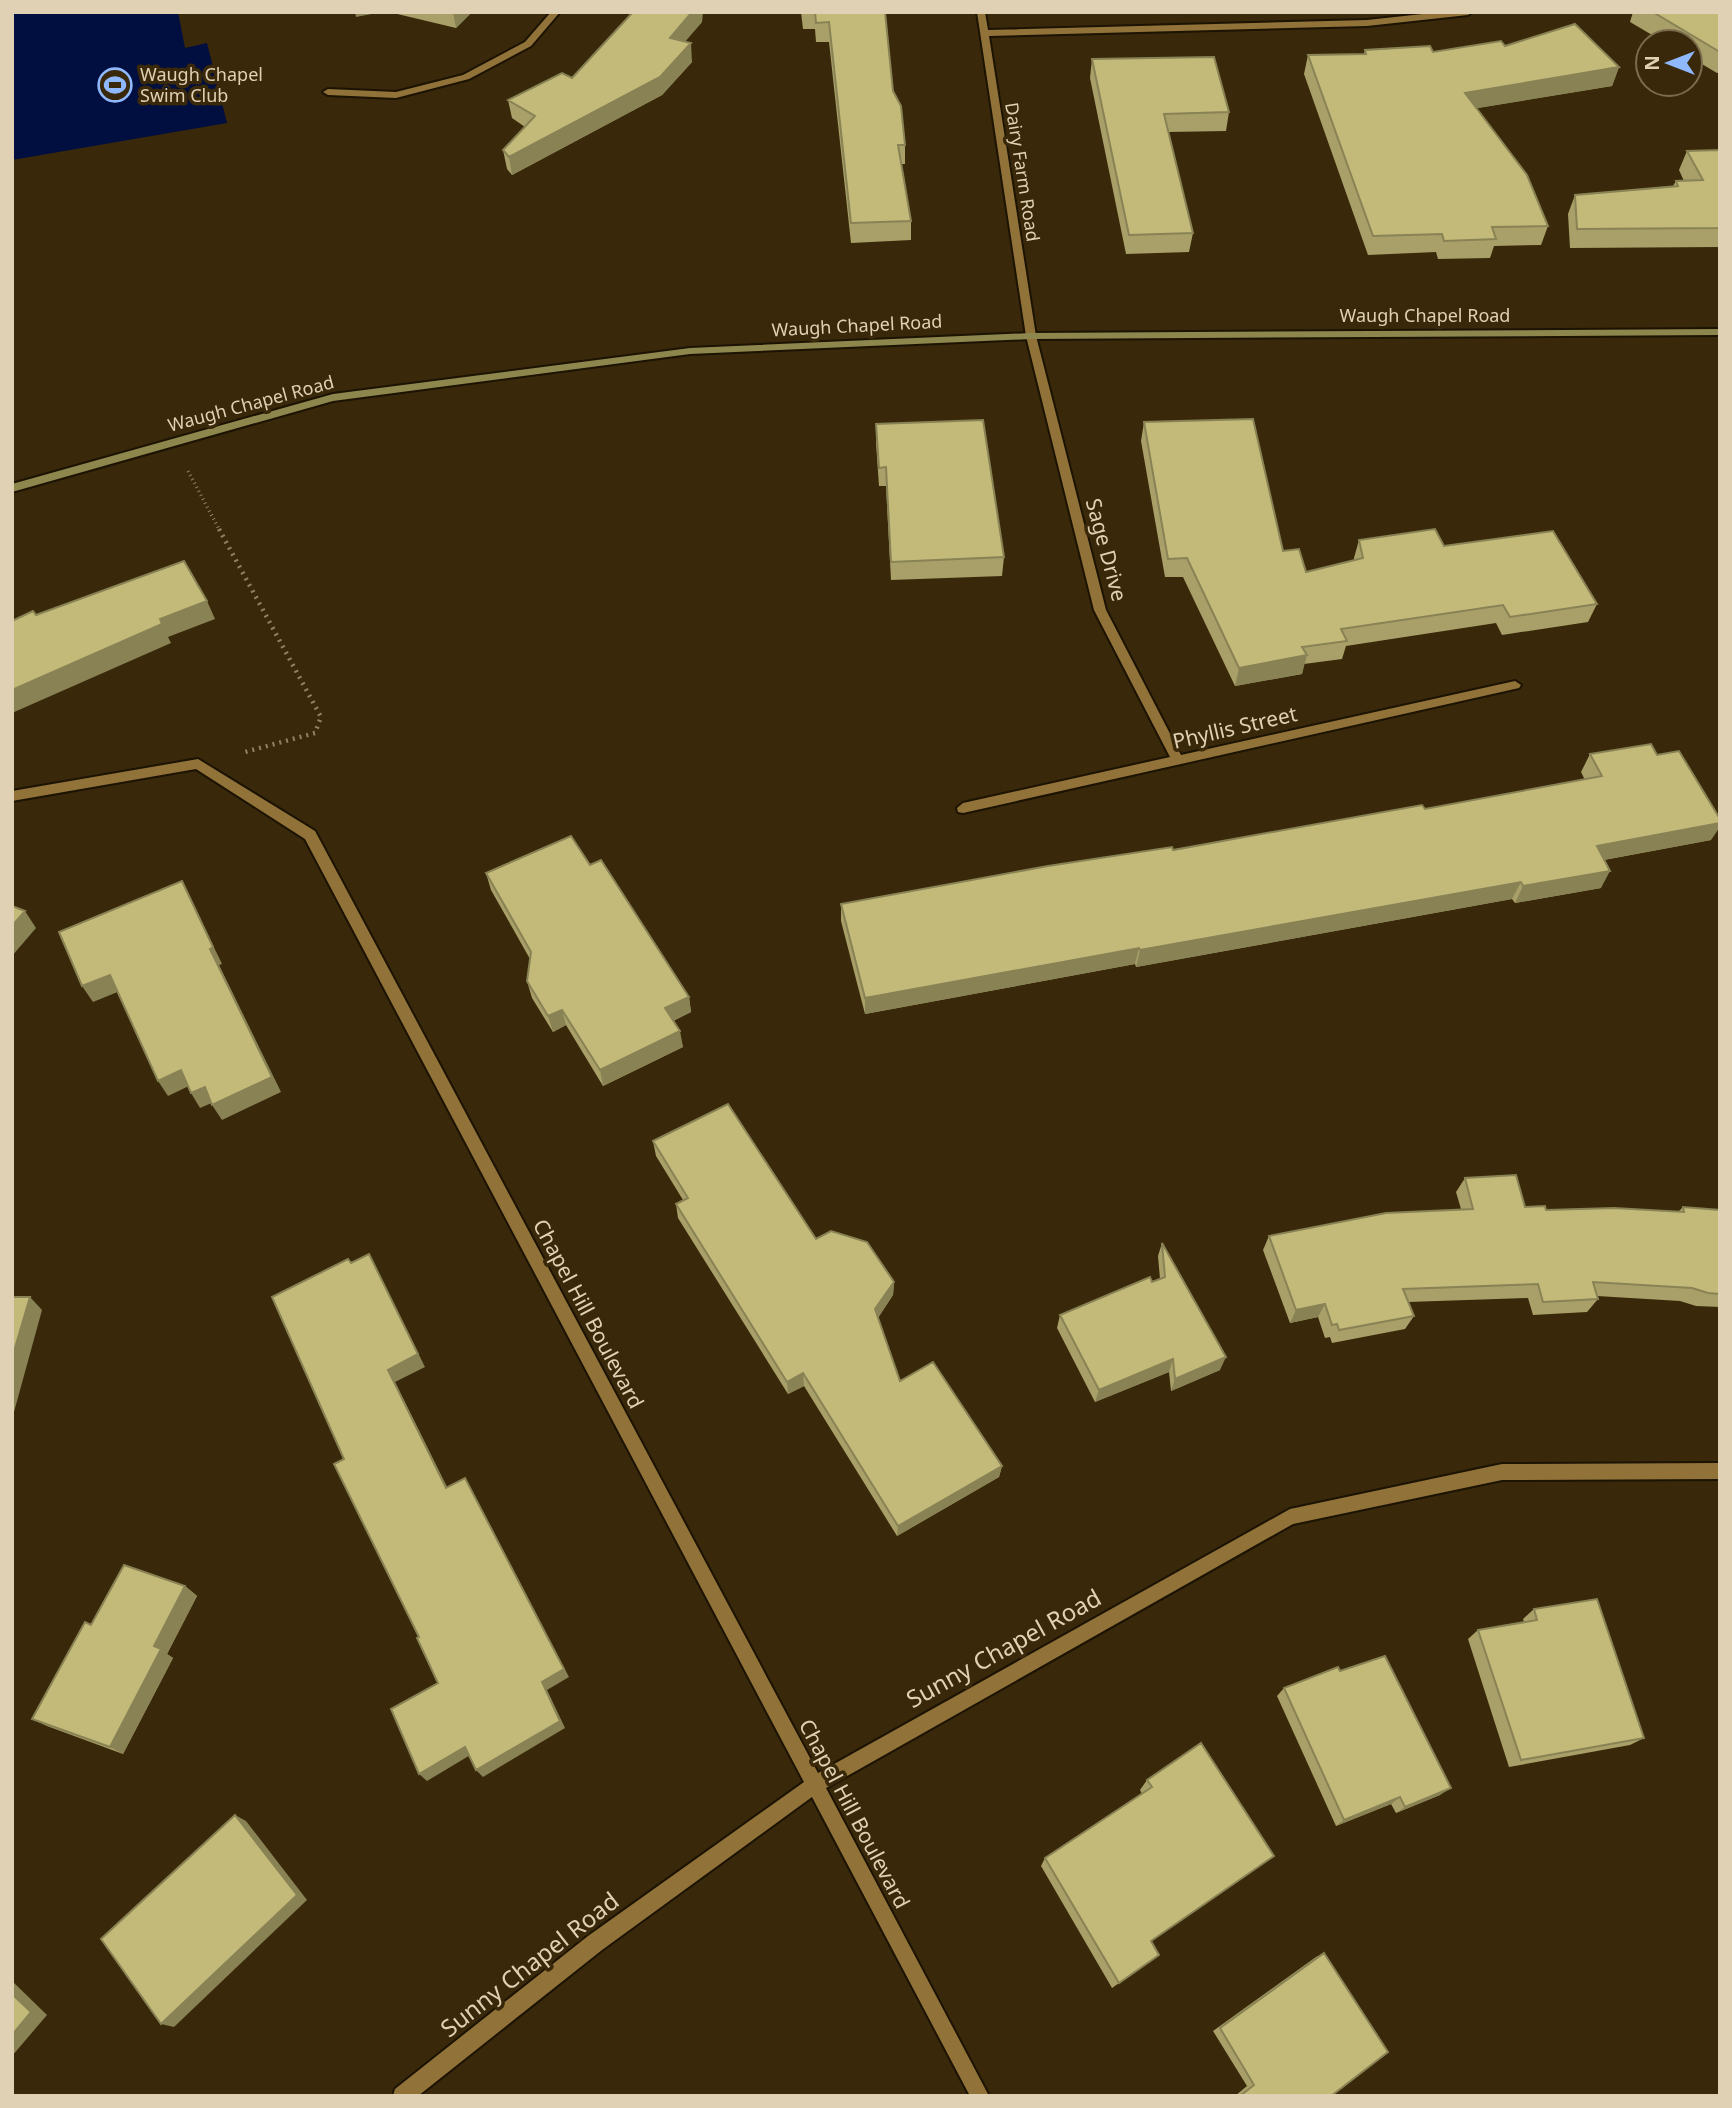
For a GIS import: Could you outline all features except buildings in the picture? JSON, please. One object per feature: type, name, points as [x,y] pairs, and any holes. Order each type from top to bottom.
[{"type":"main road","name":"Waugh Chapel Road","points":[[12,488],[333,398],[690,351],[1031,336],[1720,332]]},
{"type":"street","points":[[328,92],[396,95],[466,77],[528,44],[556,12]]},
{"type":"street","name":"Dairy Farm Road","points":[[981,12],[1031,336]]},
{"type":"street","points":[[985,33],[1367,23],[1441,18],[1468,12]]},
{"type":"street","name":"Sage Drive","points":[[1031,336],[1100,610],[1178,760]]},
{"type":"street","name":"Phyllis Street","points":[[963,808],[1515,685]]},
{"type":"street","points":[[12,796],[198,764]]},
{"type":"street","name":"Chapel Hill Boulevard","points":[[198,764],[310,835],[980,2096]]},
{"type":"street","name":"Sunny Chapel Road","points":[[402,2096],[595,1943],[814,1784],[1290,1517],[1502,1472],[1720,1471]]},
{"type":"path","points":[[172,443],[321,717],[315,733],[198,764]]},
{"type":"shaded area","name":"Waugh Chapel Swim Club","points":[[12,12],[178,12],[185,48],[207,43],[227,123],[12,160]]},
{"type":"place","name":"Waugh Chapel Swim Club","points":[[115,85]]}]
